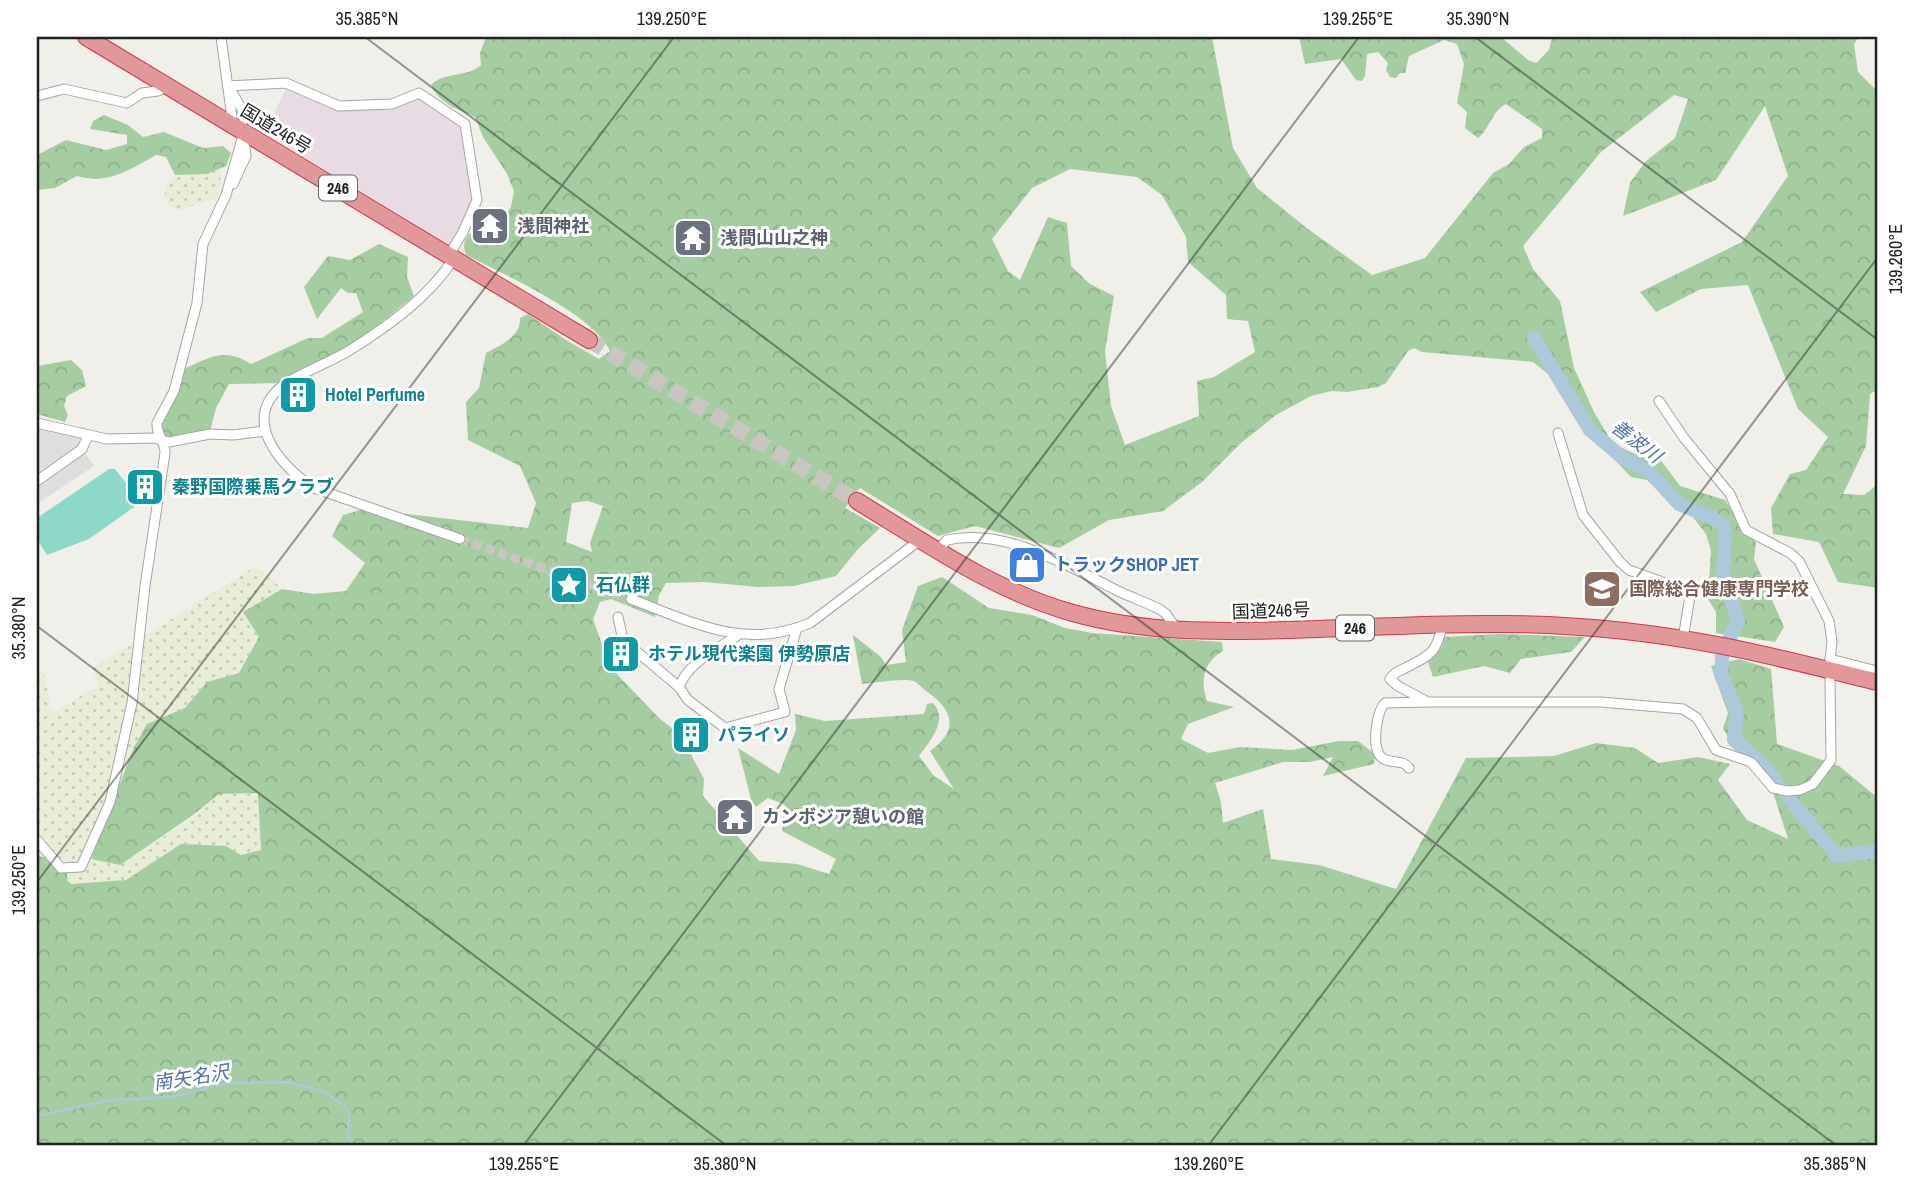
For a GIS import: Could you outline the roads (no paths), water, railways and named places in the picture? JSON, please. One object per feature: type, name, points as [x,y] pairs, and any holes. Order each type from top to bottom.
[{"type":"highway","name":"国道246号","points":[[86,37],[589,340]]},
{"type":"highway","name":"国道246号","points":[[857,501],[937,551],[1005,588],[1073,613],[1124,625],[1178,631],[1230,632],[1442,625],[1551,625],[1683,639],[1828,667],[1877,682]]},
{"type":"street","points":[[221,37],[228,86],[242,131],[246,156],[234,183],[227,191]]},
{"type":"street","points":[[228,86],[286,83],[339,106],[392,104],[419,93],[465,124],[477,200],[434,286],[352,349],[287,383],[264,413],[265,432],[281,459],[298,477],[314,488],[460,539]]},
{"type":"street","points":[[37,96],[64,89],[127,103],[142,93],[158,92],[168,86]]},
{"type":"street","points":[[37,840],[61,868],[81,867],[110,802],[132,703],[145,586],[164,463],[165,446],[156,429],[157,423],[174,391],[189,341],[197,303],[203,244],[227,191],[242,131]]},
{"type":"street","points":[[1409,768],[1405,763],[1384,760],[1376,747],[1378,713],[1385,703],[1600,702],[1683,709],[1697,718],[1712,747],[1751,762],[1773,788],[1787,791],[1800,790],[1813,784],[1831,760],[1825,617],[1799,561],[1790,553],[1746,530],[1730,494],[1684,438],[1659,401]]},
{"type":"street","points":[[37,423],[107,439],[161,439],[169,442],[209,434],[265,432]]},
{"type":"street","points":[[1558,433],[1583,515],[1620,562],[1629,570],[1665,583],[1690,596],[1683,639]]},
{"type":"street","points":[[37,481],[82,449],[88,436]]},
{"type":"street","points":[[937,551],[947,540],[969,538],[989,538],[1032,550],[1161,610],[1178,631]]},
{"type":"street","points":[[631,599],[703,626],[738,635],[771,634],[797,628],[823,614],[920,540]]},
{"type":"street","points":[[618,617],[623,640],[679,687],[688,700],[725,728],[786,712],[780,694],[780,683],[797,628]]},
{"type":"street","points":[[1428,702],[1390,679],[1394,673],[1424,659],[1436,649],[1442,625]]},
{"type":"street","points":[[679,687],[694,665],[738,635]]},
{"type":"waterway","name":"善波川","points":[[1534,338],[1590,430],[1624,459],[1649,471],[1679,504],[1723,525],[1723,574],[1738,621],[1730,637]]},
{"type":"waterway","name":"善波川","points":[[1722,657],[1721,675],[1737,711],[1734,740],[1765,767],[1781,788]]},
{"type":"waterway","name":"善波川","points":[[1787,796],[1837,856],[1878,851]]},
{"type":"waterway","name":"南矢名沢","points":[[37,1116],[105,1101],[175,1096],[228,1083],[288,1082],[324,1092],[345,1106],[349,1113],[348,1138],[355,1146]]},
{"type":"tunnel","points":[[589,340],[857,501]]},
{"type":"tunnel","points":[[460,539],[631,599]]},
{"type":"place","name":"浅間神社","points":[[490,226]]},
{"type":"place","name":"浅間山山之神","points":[[693,238]]},
{"type":"place","name":"Hotel Perfume","points":[[298,395]]},
{"type":"place","name":"秦野国際乗馬クラブ","points":[[145,487]]},
{"type":"place","name":"トラックSHOP JET","points":[[1027,565]]},
{"type":"place","name":"石仏群","points":[[569,585]]},
{"type":"place","name":"国際総合健康専門学校","points":[[1602,589]]},
{"type":"place","name":"ホテル現代楽園 伊勢原店","points":[[621,654]]},
{"type":"place","name":"パライソ","points":[[691,735]]},
{"type":"place","name":"カンボジア憩いの館","points":[[735,817]]}]
